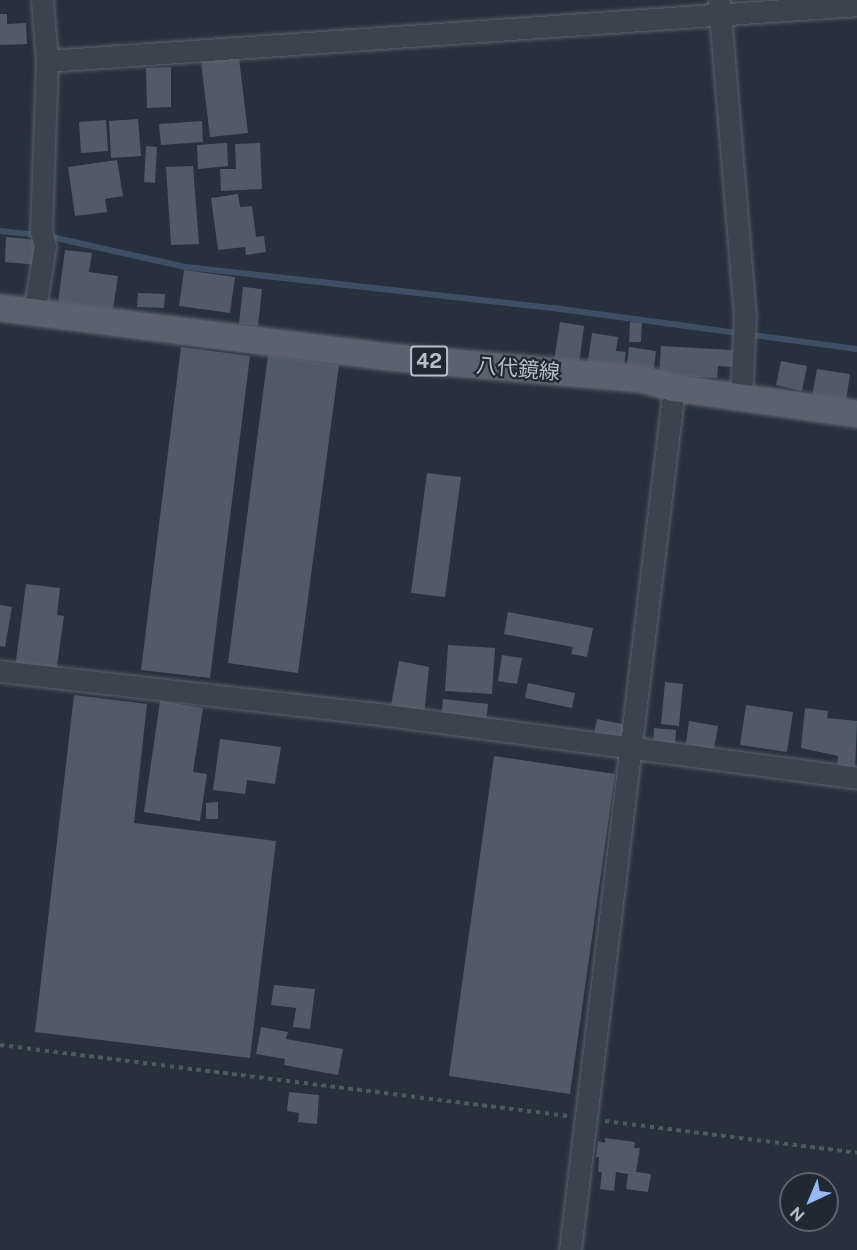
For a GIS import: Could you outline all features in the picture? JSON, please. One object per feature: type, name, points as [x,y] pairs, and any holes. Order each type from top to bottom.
[{"type":"main road","name":"八代鏡線","points":[[0,308],[386,357],[642,379],[674,388],[857,414]]},
{"type":"street","points":[[34,313],[43,239],[47,61],[42,0]]},
{"type":"street","points":[[47,61],[720,7],[857,5]]},
{"type":"street","points":[[720,7],[745,314],[741,398]]},
{"type":"street","points":[[570,1250],[674,388]]},
{"type":"street","points":[[0,671],[371,713],[857,778]]},
{"type":"path","points":[[0,1046],[857,1153]]},
{"type":"building","points":[[0,14],[7,14],[7,24],[26,23],[27,44],[0,45]]},
{"type":"building","points":[[239,58],[248,133],[210,137],[201,62]]},
{"type":"building","points":[[171,67],[171,107],[147,108],[146,68]]},
{"type":"building","points":[[138,119],[141,156],[111,158],[109,121]]},
{"type":"building","points":[[106,120],[108,151],[81,153],[79,122]]},
{"type":"building","points":[[202,121],[203,142],[161,145],[159,124]]},
{"type":"building","points":[[227,143],[228,166],[198,169],[197,145]]},
{"type":"building","points":[[260,143],[262,189],[221,191],[220,169],[236,169],[235,144]]},
{"type":"building","points":[[146,146],[157,147],[155,183],[144,182]]},
{"type":"building","points":[[117,160],[123,196],[105,199],[107,212],[75,216],[68,167]]},
{"type":"building","points":[[193,166],[199,244],[171,245],[166,167]]},
{"type":"building","points":[[238,194],[240,207],[252,206],[256,237],[264,236],[266,252],[246,255],[245,247],[218,250],[211,198]]},
{"type":"building","points":[[6,237],[39,240],[38,265],[5,262]]},
{"type":"building","points":[[65,250],[92,253],[89,272],[118,276],[113,309],[58,302]]},
{"type":"building","points":[[184,270],[235,277],[230,313],[179,306]]},
{"type":"building","points":[[243,287],[262,289],[258,326],[239,324]]},
{"type":"building","points":[[138,293],[165,294],[164,308],[137,307]]},
{"type":"building","points":[[560,322],[584,326],[579,365],[554,361]]},
{"type":"building","points":[[630,322],[642,323],[641,342],[629,342]]},
{"type":"building","points":[[592,333],[618,337],[616,351],[626,352],[623,372],[587,367]]},
{"type":"building","points":[[661,346],[733,350],[732,367],[718,366],[717,378],[659,375]]},
{"type":"building","points":[[181,347],[250,356],[210,678],[141,670]]},
{"type":"building","points":[[629,347],[656,351],[653,376],[626,373]]},
{"type":"building","points":[[268,355],[339,365],[298,673],[228,663]]},
{"type":"building","points":[[781,361],[807,366],[802,391],[776,385]]},
{"type":"building","points":[[817,369],[850,374],[846,401],[812,396]]},
{"type":"building","points":[[427,473],[461,477],[445,597],[411,593]]},
{"type":"building","points":[[26,584],[60,588],[57,615],[64,616],[56,673],[15,668]]},
{"type":"building","points":[[0,605],[12,607],[5,647],[0,646]]},
{"type":"building","points":[[508,612],[593,628],[587,657],[571,654],[573,647],[504,634]]},
{"type":"building","points":[[448,645],[495,648],[492,694],[445,691]]},
{"type":"building","points":[[502,655],[522,658],[517,684],[498,681]]},
{"type":"building","points":[[399,661],[429,667],[424,717],[390,711]]},
{"type":"building","points":[[665,682],[683,684],[679,726],[661,724]]},
{"type":"building","points":[[528,683],[575,693],[572,708],[525,698]]},
{"type":"building","points":[[74,695],[147,704],[134,823],[276,841],[250,1058],[35,1032]]},
{"type":"building","points":[[443,699],[488,704],[486,725],[441,721]]},
{"type":"building","points":[[160,701],[203,708],[193,772],[207,774],[200,821],[144,812]]},
{"type":"building","points":[[746,705],[793,712],[787,752],[740,745]]},
{"type":"building","points":[[805,708],[828,711],[827,718],[857,721],[855,771],[837,769],[838,756],[801,748]]},
{"type":"building","points":[[597,719],[632,726],[629,741],[594,734]]},
{"type":"building","points":[[689,721],[718,726],[714,749],[686,744]]},
{"type":"building","points":[[654,728],[676,730],[675,745],[653,743]]},
{"type":"building","points":[[220,739],[281,747],[275,784],[247,780],[245,794],[213,790]]},
{"type":"building","points":[[494,756],[615,774],[570,1094],[449,1076]]},
{"type":"building","points":[[218,802],[218,819],[206,819],[206,803]]},
{"type":"building","points":[[274,985],[315,989],[310,1029],[293,1027],[296,1008],[271,1005]]},
{"type":"building","points":[[261,1027],[288,1032],[286,1039],[343,1049],[338,1075],[284,1065],[285,1059],[256,1054]]},
{"type":"building","points":[[289,1092],[319,1095],[317,1124],[298,1122],[299,1113],[287,1111]]},
{"type":"building","points":[[605,1138],[635,1142],[634,1148],[640,1148],[636,1172],[651,1174],[648,1192],[626,1189],[628,1174],[616,1172],[614,1191],[600,1189],[602,1172],[598,1172],[599,1157],[596,1157],[598,1141],[605,1143]]},
{"type":"waterway","points":[[0,231],[37,235]]},
{"type":"waterway","points":[[47,236],[186,267],[553,308],[857,349]]}]
